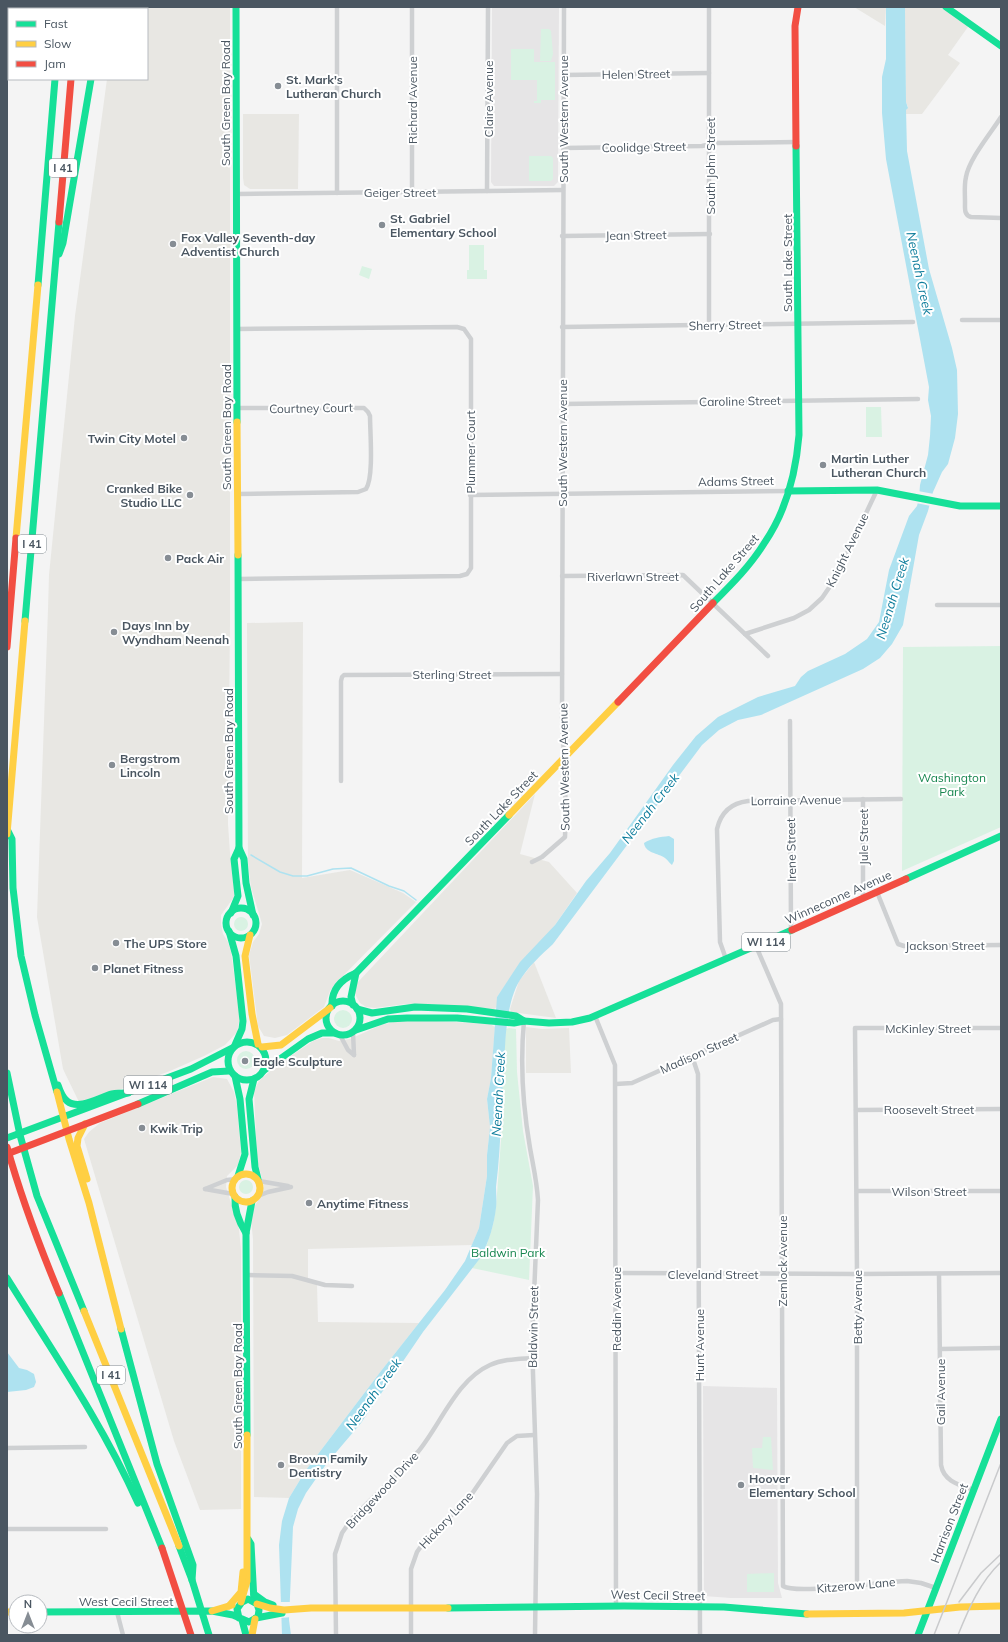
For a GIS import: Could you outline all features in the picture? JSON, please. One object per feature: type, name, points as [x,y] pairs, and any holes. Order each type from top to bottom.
[{"type":"main road","name":"South Green Bay Road","points":[[236,7],[239,848],[244,860],[246,883],[253,915]]},
{"type":"main road","name":"South Lake Street","points":[[331,1007],[333,992],[344,979],[356,973],[713,603],[761,550],[775,526],[788,491],[798,451],[799,400],[795,26],[798,7]]},
{"type":"main road","points":[[946,7],[1001,46]]},
{"type":"main road","name":"I 41","points":[[7,647],[55,80]]},
{"type":"main road","name":"I 41","points":[[8,832],[71,80]]},
{"type":"main road","points":[[57,257],[63,243],[92,80]]},
{"type":"main road","name":"Adams Street","points":[[788,491],[877,490],[960,506],[1001,506]]},
{"type":"main road","points":[[8,832],[12,839],[13,888],[21,956],[35,1015],[62,1117],[89,1203],[127,1354],[157,1464],[193,1565],[192,1580]]},
{"type":"main road","name":"Winneconne Avenue","points":[[354,1031],[388,1019],[457,1018],[508,1023],[524,1021],[560,1023],[572,1022],[595,1016],[791,931],[1001,836]]},
{"type":"main road","name":"South Green Bay Road","points":[[231,912],[238,896],[234,860],[239,848]]},
{"type":"main road","points":[[263,1071],[266,1059],[258,1039],[252,1014],[245,956],[250,935],[256,924],[253,915],[245,909],[235,910],[231,912],[227,919],[228,931],[236,956],[243,1021],[242,1029],[227,1060],[240,1100],[245,1154],[237,1178],[232,1187],[234,1195],[244,1202],[252,1201],[258,1196],[261,1187],[255,1167],[249,1099],[254,1079],[263,1071],[312,1037],[322,1033],[338,1034],[354,1031],[360,1019],[347,983],[344,979]]},
{"type":"main road","points":[[228,931],[236,937],[241,938],[250,935]]},
{"type":"main road","points":[[354,1004],[356,973]]},
{"type":"main road","points":[[233,1047],[246,1041],[260,1045],[281,1044],[338,1002],[354,1004]]},
{"type":"main road","name":"Winneconne Avenue","points":[[354,1004],[375,1013],[406,1007],[424,1006],[467,1009],[516,1016],[524,1021]]},
{"type":"main road","points":[[331,1007],[327,1020],[331,1029],[338,1034]]},
{"type":"main road","name":"WI 114","points":[[7,1138],[191,1069],[233,1047]]},
{"type":"main road","points":[[51,1071],[60,1092],[64,1098],[73,1105],[82,1105],[113,1094],[128,1093]]},
{"type":"main road","name":"WI 114","points":[[7,1154],[161,1095],[212,1072],[232,1074]]},
{"type":"main road","name":"I 41","points":[[7,1073],[15,1116],[29,1170],[38,1196],[192,1580],[209,1635]]},
{"type":"main road","points":[[232,1074],[248,1080],[254,1079]]},
{"type":"main road","points":[[85,1124],[78,1138],[77,1146],[91,1191],[89,1203]]},
{"type":"main road","name":"I 41","points":[[7,1147],[15,1176],[40,1247],[152,1523],[179,1594],[191,1635]]},
{"type":"main road","points":[[237,1178],[250,1174],[258,1180]]},
{"type":"main road","name":"South Green Bay Road","points":[[234,1195],[234,1202],[241,1226],[246,1233]]},
{"type":"main road","name":"South Green Bay Road","points":[[240,1603],[247,1585],[248,1276],[246,1233],[252,1201]]},
{"type":"main road","points":[[7,1278],[90,1408],[126,1476],[145,1518],[152,1523]]},
{"type":"main road","name":"Harrison Street","points":[[918,1635],[1001,1419]]},
{"type":"main road","name":"South Green Bay Road","points":[[247,1542],[251,1544],[255,1600]]},
{"type":"main road","points":[[228,1606],[237,1598],[241,1590],[243,1555],[247,1542]]},
{"type":"main road","points":[[246,1635],[236,1611],[240,1603],[248,1600],[255,1600],[265,1602],[279,1610]]},
{"type":"main road","points":[[255,1600],[270,1609],[279,1610]]},
{"type":"main road","points":[[252,1635],[252,1629],[259,1610],[255,1600]]},
{"type":"main road","name":"West Cecil Street","points":[[212,1611],[240,1603]]},
{"type":"main road","name":"West Cecil Street","points":[[279,1610],[313,1608],[616,1606],[750,1609],[802,1615],[904,1613],[951,1607],[1001,1606]]},
{"type":"main road","points":[[240,1619],[249,1622],[279,1610]]},
{"type":"main road","name":"West Cecil Street","points":[[48,1612],[212,1611],[234,1615],[240,1619]]},
{"type":"street","points":[[337,7],[337,193]]},
{"type":"street","name":"Richard Avenue","points":[[412,7],[412,192]]},
{"type":"street","name":"Claire Avenue","points":[[487,191],[488,7]]},
{"type":"street","name":"South Western Avenue","points":[[532,862],[542,857],[565,837],[566,785],[562,674],[562,236],[564,7]]},
{"type":"street","name":"South John Street","points":[[709,7],[709,325]]},
{"type":"street","name":"Helen Street","points":[[563,75],[709,73]]},
{"type":"street","points":[[1001,117],[972,161],[966,173],[965,187],[965,211],[970,217],[1001,218]]},
{"type":"street","name":"Coolidge Street","points":[[563,148],[702,146],[716,143],[797,142]]},
{"type":"street","name":"Geiger Street","points":[[237,194],[563,190]]},
{"type":"street","name":"Jean Street","points":[[562,236],[710,234]]},
{"type":"street","points":[[962,320],[1001,320]]},
{"type":"street","name":"Sherry Street","points":[[562,327],[913,322]]},
{"type":"street","name":"Plummer Court","points":[[237,329],[457,327],[464,329],[471,339],[471,568],[465,576],[238,579]]},
{"type":"street","name":"Caroline Street","points":[[562,404],[918,399]]},
{"type":"street","name":"Courtney Court","points":[[238,408],[364,408],[370,416],[370,470],[368,486],[366,489],[358,492],[238,494]]},
{"type":"street","name":"Knight Avenue","points":[[746,634],[794,618],[809,610],[822,598],[835,579],[877,490]]},
{"type":"street","name":"Adams Street","points":[[470,496],[788,491]]},
{"type":"street","name":"Riverlawn Street","points":[[562,576],[680,574],[686,577],[768,656]]},
{"type":"street","points":[[937,605],[1001,605]]},
{"type":"street","name":"Sterling Street","points":[[341,781],[342,676],[348,674],[562,674]]},
{"type":"street","name":"Irene Street","points":[[790,721],[791,931]]},
{"type":"street","name":"Jule Street","points":[[863,799],[863,898]]},
{"type":"street","name":"Lorraine Avenue","points":[[726,959],[720,942],[717,829],[725,811],[735,804],[742,802],[901,799]]},
{"type":"street","name":"Jackson Street","points":[[877,892],[898,944],[904,946],[1001,945]]},
{"type":"street","name":"Zemlock Avenue","points":[[756,946],[780,1000],[781,1018],[782,1580]]},
{"type":"street","name":"Reddin Avenue","points":[[595,1016],[615,1062],[616,1084],[616,1606]]},
{"type":"street","name":"Madison Street","points":[[616,1084],[632,1083],[773,1020],[781,1018]]},
{"type":"street","name":"Baldwin Street","points":[[524,1021],[524,1088],[527,1121],[537,1180],[538,1200],[532,1358],[537,1531],[534,1607],[535,1635]]},
{"type":"street","name":"McKinley Street","points":[[855,1028],[1001,1028]]},
{"type":"street","name":"Betty Avenue","points":[[855,1028],[857,1585]]},
{"type":"street","points":[[338,1034],[348,1050],[354,1055],[354,1031]]},
{"type":"street","name":"Hunt Avenue","points":[[692,1056],[698,1074],[700,1635]]},
{"type":"street","name":"Roosevelt Street","points":[[856,1110],[1001,1109]]},
{"type":"street","points":[[234,1195],[205,1189],[227,1180],[237,1178]]},
{"type":"street","points":[[258,1180],[291,1187],[268,1192],[258,1196]]},
{"type":"street","name":"Wilson Street","points":[[856,1191],[1001,1191]]},
{"type":"street","name":"Cleveland Street","points":[[616,1273],[1001,1273]]},
{"type":"street","name":"Gail Avenue","points":[[940,1274],[942,1470],[949,1480],[974,1490]]},
{"type":"street","points":[[248,1276],[292,1276],[325,1286],[352,1286]]},
{"type":"street","points":[[940,1349],[1001,1348]]},
{"type":"street","name":"Bridgewood Drive","points":[[336,1635],[335,1554],[342,1533],[351,1520],[416,1454],[470,1378],[481,1370],[500,1361],[532,1358]]},
{"type":"street","name":"Hickory Lane","points":[[411,1635],[411,1569],[417,1552],[424,1542],[469,1498],[507,1443],[517,1436],[534,1435]]},
{"type":"street","points":[[7,1448],[85,1447]]},
{"type":"street","points":[[7,1529],[106,1528]]},
{"type":"street","name":"Kitzerow Lane","points":[[782,1580],[783,1586],[789,1589],[817,1589],[906,1581],[921,1583],[936,1588]]},
{"type":"street","points":[[118,1612],[123,1635]]},
{"type":"shaded area","points":[[230,7],[230,623],[228,824],[234,897],[221,915],[221,924],[223,934],[228,942],[231,952],[240,1017],[237,1032],[225,1045],[170,1071],[89,1101],[79,1102],[63,1069],[37,917],[49,575],[75,316],[107,80],[148,80],[148,8],[119,8]]},
{"type":"shaded area","points":[[492,7],[559,7],[558,182],[554,186],[494,186],[491,182]]},
{"type":"shaded area","points":[[854,7],[886,7],[885,26]]},
{"type":"shaded area","points":[[905,7],[946,7],[970,24],[948,55],[960,63],[922,114],[906,114],[908,107],[906,102]]},
{"type":"shaded area","points":[[243,114],[299,114],[298,189],[250,189],[244,185]]},
{"type":"shaded area","points":[[303,622],[302,878],[350,870],[403,893],[416,902],[337,982],[330,991],[324,1007],[287,1035],[275,1038],[264,1036],[258,1026],[249,955],[253,942],[259,934],[262,924],[251,887],[248,863],[247,623]]},
{"type":"shaded area","points":[[535,794],[520,854],[549,862],[577,893],[555,925],[508,981],[497,997],[497,1007],[494,1009],[429,1004],[406,1004],[375,1008],[366,1007],[360,1003],[356,996],[355,990],[357,983]]},
{"type":"shaded area","points":[[534,962],[556,1018],[511,1012],[510,1009],[519,981]]},
{"type":"shaded area","points":[[397,1021],[436,1021],[490,1024],[495,1027],[491,1078],[487,1099],[490,1127],[487,1155],[487,1176],[479,1228],[472,1245],[308,1249],[308,1280],[317,1284],[318,1322],[419,1323],[306,1470],[289,1498],[254,1497],[253,1239],[251,1220],[253,1209],[264,1186],[257,1160],[254,1091],[259,1081],[276,1066],[313,1041],[322,1038],[329,1038],[339,1041],[350,1039],[381,1025]]},
{"type":"shaded area","points":[[526,1027],[542,1029],[569,1028],[571,1073],[526,1073]]},
{"type":"shaded area","points":[[213,1077],[227,1079],[234,1092],[237,1106],[241,1152],[238,1165],[227,1176],[226,1187],[239,1229],[241,1250],[241,1509],[200,1510],[174,1441],[84,1139],[89,1132],[100,1123]]},
{"type":"shaded area","name":"Hoover Elementary School","points":[[703,1386],[777,1388],[778,1583],[782,1598],[731,1598],[704,1596]]},
{"type":"green space","points":[[541,29],[549,29],[551,31],[553,54],[551,61],[540,61]]},
{"type":"green space","points":[[511,49],[534,49],[534,62],[555,62],[555,100],[541,100],[541,103],[534,103],[534,101],[537,101],[537,80],[511,80]]},
{"type":"green space","points":[[529,156],[551,156],[553,158],[553,179],[551,181],[529,181]]},
{"type":"green space","points":[[469,245],[484,245],[484,270],[487,270],[487,279],[467,279],[467,270],[469,270]]},
{"type":"green space","points":[[362,266],[372,269],[369,279],[359,275]]},
{"type":"green space","points":[[866,407],[881,407],[882,437],[866,437]]},
{"type":"green space","name":"Washington Park","points":[[1001,646],[1001,827],[902,871],[903,647]]},
{"type":"green space","points":[[241,917],[246,919],[248,924],[246,929],[241,931],[236,929],[234,924],[236,919]]},
{"type":"green space","points":[[343,1010],[349,1013],[352,1019],[349,1025],[343,1028],[337,1025],[334,1019],[337,1013]]},
{"type":"green space","name":"Baldwin Park","points":[[506,1029],[516,1029],[517,1072],[523,1131],[533,1186],[529,1280],[472,1268],[487,1244],[493,1225],[496,1207],[502,1127],[501,1084]]},
{"type":"green space","points":[[242,1051],[250,1051],[255,1056],[253,1067],[250,1069],[242,1069],[237,1064],[237,1056]]},
{"type":"green space","points":[[246,1180],[251,1182],[253,1187],[251,1192],[246,1194],[241,1192],[239,1187],[241,1182]]},
{"type":"green space","points":[[763,1437],[771,1437],[773,1470],[753,1468],[752,1448],[762,1448]]},
{"type":"green space","points":[[774,1573],[774,1592],[747,1592],[747,1574]]},
{"type":"water","name":"Neenah Creek","points":[[905,7],[906,102],[908,108],[906,110],[907,151],[929,269],[957,370],[958,414],[955,438],[948,464],[942,472],[933,492],[919,535],[903,625],[892,644],[880,658],[863,669],[761,715],[738,720],[719,730],[702,745],[553,944],[531,965],[520,980],[513,995],[507,1021],[496,1205],[494,1221],[489,1239],[481,1257],[423,1332],[361,1423],[327,1463],[306,1493],[298,1509],[293,1527],[289,1620],[291,1635],[282,1635],[279,1545],[282,1521],[289,1498],[306,1470],[445,1290],[465,1261],[479,1228],[487,1176],[487,1155],[490,1127],[487,1099],[491,1078],[497,997],[520,962],[555,925],[586,881],[610,853],[673,765],[696,736],[718,717],[758,697],[795,686],[801,677],[808,671],[845,654],[867,639],[879,622],[889,570],[909,516],[917,506],[920,485],[928,455],[931,416],[928,400],[929,387],[886,159],[882,113],[882,77],[886,59],[886,8]]},
{"type":"water","points":[[669,836],[674,839],[674,861],[672,865],[662,856],[649,851],[644,843],[659,837]]},
{"type":"water","points":[[7,1352],[19,1368],[34,1374],[36,1382],[34,1387],[26,1390],[7,1392]]},
{"type":"pier","points":[[918,491],[934,494],[931,506],[916,503]]},
{"type":"pier","points":[[279,1602],[292,1602],[292,1617],[280,1618]]},
{"type":"waterway","points":[[251,855],[280,872],[293,876],[307,876],[333,869],[351,868],[389,886],[404,891],[416,900]]},
{"type":"railway","points":[[934,1635],[1001,1463]]},
{"type":"railway","points":[[959,1602],[981,1573],[1001,1554]]},
{"type":"railway","points":[[958,1635],[971,1605],[981,1587],[1001,1562]]},
{"type":"traffic: fast","points":[[236,7],[237,422]]},
{"type":"traffic: fast","points":[[946,7],[1001,46]]},
{"type":"traffic: fast","points":[[38,285],[55,80]]},
{"type":"traffic: fast","points":[[59,254],[63,243],[91,80]]},
{"type":"traffic: fast","points":[[713,603],[760,550],[772,530],[779,517],[789,491],[798,449],[796,146]]},
{"type":"traffic: fast","points":[[25,621],[59,222]]},
{"type":"traffic: fast","points":[[788,491],[877,490],[960,506],[1001,506]]},
{"type":"traffic: fast","points":[[231,913],[238,896],[234,859],[239,848],[238,555]]},
{"type":"traffic: fast","points":[[332,1006],[333,995],[338,985],[346,978],[356,973],[509,815]]},
{"type":"traffic: fast","points":[[8,831],[12,839],[13,888],[21,956],[35,1015],[57,1092]]},
{"type":"traffic: fast","points":[[906,879],[1001,836]]},
{"type":"traffic: fast","points":[[239,848],[244,859],[246,883],[253,915]]},
{"type":"traffic: fast","points":[[241,908],[247,909],[255,917],[256,923],[255,929],[247,937],[241,938],[235,937],[227,929],[226,923],[227,917],[235,909],[241,908]]},
{"type":"traffic: fast","points":[[356,1030],[388,1019],[407,1018],[457,1018],[514,1023],[524,1021],[549,1023],[572,1022],[590,1018],[792,930]]},
{"type":"traffic: fast","points":[[229,931],[236,956],[243,1021],[242,1029],[235,1045]]},
{"type":"traffic: fast","points":[[353,1005],[351,997],[356,973]]},
{"type":"traffic: fast","points":[[343,1001],[355,1006],[360,1018],[355,1030],[343,1035],[331,1030],[326,1018],[331,1006],[343,1001]]},
{"type":"traffic: fast","points":[[357,1009],[372,1013],[415,1007],[467,1009],[516,1016],[524,1021]]},
{"type":"traffic: fast","points":[[263,1071],[308,1039],[322,1033],[335,1033]]},
{"type":"traffic: fast","points":[[243,1042],[251,1042],[261,1047],[265,1054],[266,1061],[265,1068],[261,1075],[251,1080],[243,1080],[233,1075],[231,1072],[228,1065],[228,1057],[233,1047],[236,1045],[243,1042]]},
{"type":"traffic: fast","points":[[7,1138],[191,1069],[232,1048]]},
{"type":"traffic: fast","points":[[138,1104],[212,1072],[229,1071]]},
{"type":"traffic: fast","points":[[7,1073],[20,1135],[37,1196],[84,1311]]},
{"type":"traffic: fast","points":[[235,1076],[240,1099],[245,1154],[238,1176]]},
{"type":"traffic: fast","points":[[254,1079],[249,1099],[255,1167],[258,1179]]},
{"type":"traffic: fast","points":[[58,1085],[61,1094],[65,1099],[72,1104],[77,1105],[112,1094],[128,1093]]},
{"type":"traffic: fast","points":[[235,1197],[235,1207],[241,1225],[246,1233]]},
{"type":"traffic: fast","points":[[247,1435],[246,1233],[252,1201]]},
{"type":"traffic: fast","points":[[7,1278],[93,1416],[109,1444],[138,1503]]},
{"type":"traffic: fast","points":[[59,1293],[162,1548]]},
{"type":"traffic: fast","points":[[121,1329],[157,1464],[193,1565],[192,1580]]},
{"type":"traffic: fast","points":[[918,1635],[1001,1419]]},
{"type":"traffic: fast","points":[[248,1539],[251,1544],[254,1601]]},
{"type":"traffic: fast","points":[[179,1546],[192,1580],[209,1635]]},
{"type":"traffic: fast","points":[[254,1594],[265,1602],[273,1605]]},
{"type":"traffic: fast","points":[[248,1599],[257,1604],[259,1610],[258,1617],[249,1622],[239,1618],[237,1609],[242,1602],[248,1599]]},
{"type":"traffic: fast","points":[[448,1608],[624,1606],[724,1607],[807,1614]]},
{"type":"traffic: fast","points":[[48,1612],[212,1611],[239,1618]]},
{"type":"traffic: fast","points":[[256,1618],[282,1613]]},
{"type":"traffic: fast","points":[[242,1620],[246,1635]]},
{"type":"traffic: slow","points":[[16,538],[38,285]]},
{"type":"traffic: slow","points":[[237,422],[238,555]]},
{"type":"traffic: slow","points":[[7,834],[25,621]]},
{"type":"traffic: slow","points":[[509,815],[618,702]]},
{"type":"traffic: slow","points":[[250,935],[245,956],[252,1014],[258,1044]]},
{"type":"traffic: slow","points":[[262,1047],[281,1045],[330,1008]]},
{"type":"traffic: slow","points":[[57,1092],[69,1139],[89,1203],[121,1329]]},
{"type":"traffic: slow","points":[[85,1124],[78,1138],[77,1146],[87,1179]]},
{"type":"traffic: slow","points":[[246,1174],[256,1178],[260,1188],[256,1198],[246,1202],[236,1198],[232,1188],[236,1178],[246,1174]]},
{"type":"traffic: slow","points":[[84,1311],[179,1546]]},
{"type":"traffic: slow","points":[[241,1602],[247,1581],[247,1435]]},
{"type":"traffic: slow","points":[[229,1606],[241,1592],[243,1572]]},
{"type":"traffic: slow","points":[[257,1604],[284,1610],[311,1608],[448,1608]]},
{"type":"traffic: slow","points":[[212,1611],[232,1605]]},
{"type":"traffic: slow","points":[[807,1614],[904,1613],[960,1607],[1001,1606]]},
{"type":"traffic: slow","points":[[252,1635],[255,1619]]},
{"type":"traffic: jam","points":[[796,146],[795,26],[798,7]]},
{"type":"traffic: jam","points":[[59,222],[71,80]]},
{"type":"traffic: jam","points":[[7,647],[16,538]]},
{"type":"traffic: jam","points":[[618,702],[713,603]]},
{"type":"traffic: jam","points":[[792,930],[906,879]]},
{"type":"traffic: jam","points":[[7,1154],[138,1104]]},
{"type":"traffic: jam","points":[[7,1147],[31,1221],[59,1293]]},
{"type":"traffic: jam","points":[[162,1548],[191,1635]]},
{"type":"place","name":"St. Mark's Lutheran Church","points":[[278,86]]},
{"type":"place","name":"St. Gabriel Elementary School","points":[[382,225]]},
{"type":"place","name":"Fox Valley Seventh-day Adventist Church","points":[[173,244]]},
{"type":"place","name":"Twin City Motel","points":[[184,438]]},
{"type":"place","name":"Martin Luther Lutheran Church","points":[[823,465]]},
{"type":"place","name":"Cranked Bike Studio LLC","points":[[190,495]]},
{"type":"place","name":"Pack Air","points":[[168,558]]},
{"type":"place","name":"Days Inn by Wyndham Neenah","points":[[114,632]]},
{"type":"place","name":"Bergstrom Lincoln","points":[[112,765]]},
{"type":"place","name":"The UPS Store","points":[[116,943]]},
{"type":"place","name":"Planet Fitness","points":[[95,968]]},
{"type":"place","name":"Eagle Sculpture","points":[[245,1061]]},
{"type":"place","name":"Kwik Trip","points":[[142,1128]]},
{"type":"place","name":"Anytime Fitness","points":[[309,1203]]},
{"type":"place","name":"Brown Family Dentistry","points":[[281,1465]]},
{"type":"place","name":"Hoover Elementary School","points":[[741,1485]]}]
